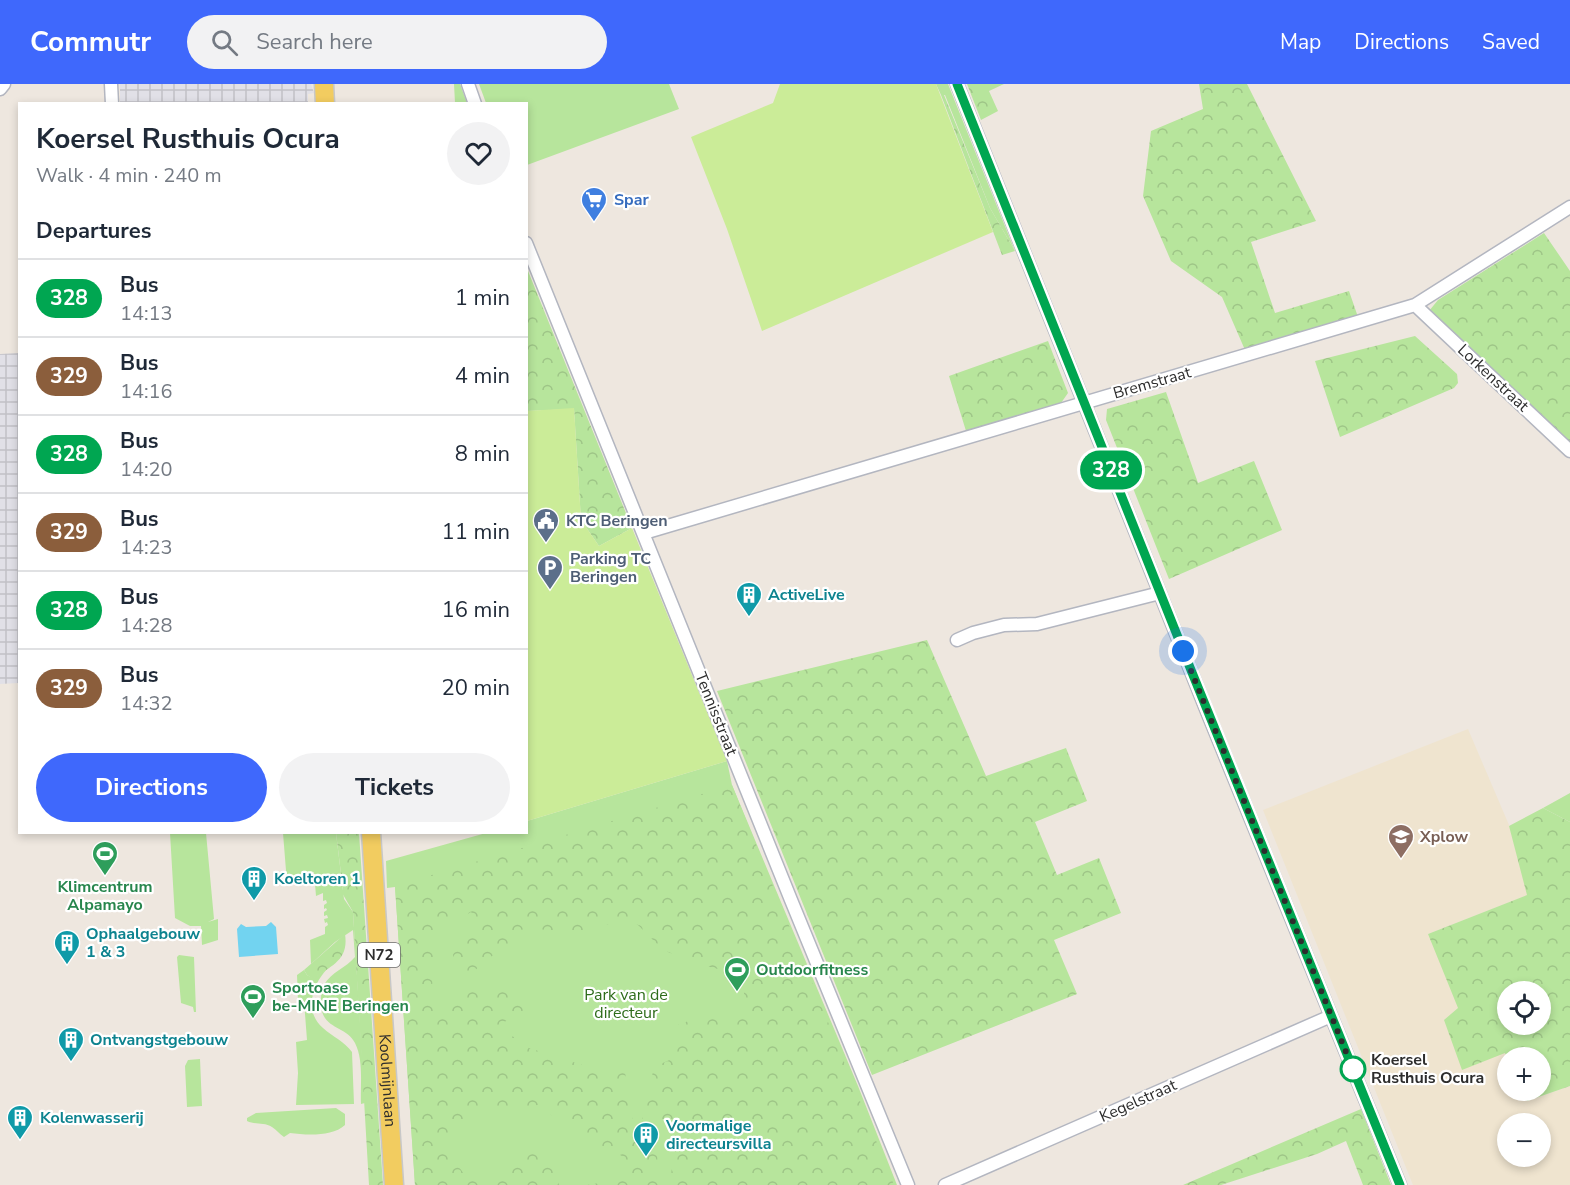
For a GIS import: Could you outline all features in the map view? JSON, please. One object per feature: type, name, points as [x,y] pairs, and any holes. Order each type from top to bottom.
[{"type":"main road","points":[[324,84],[326,102]]},
{"type":"main road","name":"Koolmijnlaan","points":[[371,834],[394,1185]]},
{"type":"street","points":[[0,89],[4,84]]},
{"type":"street","points":[[111,84],[112,102]]},
{"type":"street","points":[[468,84],[474,102]]},
{"type":"street","points":[[957,84],[1400,1185]]},
{"type":"street","name":"Bremstraat","points":[[644,533],[1415,305],[1570,207]]},
{"type":"street","name":"Tennisstraat","points":[[528,248],[786,889],[908,1185]]},
{"type":"street","name":"Lorkenstraat","points":[[1415,305],[1570,451]]},
{"type":"street","points":[[957,640],[973,633],[1004,625],[1037,624],[1160,593]]},
{"type":"street","name":"Kegelstraat","points":[[945,1185],[1331,1016]]},
{"type":"shaded area","points":[[120,84],[311,84],[314,93],[308,94],[308,102],[120,102]]},
{"type":"shaded area","points":[[18,353],[18,683],[0,684],[0,354]]},
{"type":"shaded area","name":"Xplow","points":[[1468,729],[1509,825],[1528,895],[1428,934],[1501,1047],[1497,1047],[1497,1101],[1551,1101],[1551,1093],[1570,1086],[1570,1185],[1413,1185],[1263,810]]},
{"type":"green space","points":[[454,84],[460,84],[467,102],[455,102]]},
{"type":"green space","points":[[479,84],[669,84],[679,109],[528,165],[528,102],[486,102]]},
{"type":"green space","points":[[780,84],[936,84],[993,232],[762,331],[727,229],[691,137],[773,103]]},
{"type":"green space","points":[[936,84],[948,84],[1015,251],[990,208],[945,95],[941,95]]},
{"type":"green space","points":[[967,84],[1004,84],[989,91],[998,111],[981,120]]},
{"type":"green space","points":[[1199,84],[1247,84],[1316,221],[1251,242],[1275,313],[1349,291],[1358,317],[1245,350],[1222,297],[1171,261],[1143,196],[1151,131],[1203,109]]},
{"type":"green space","points":[[941,95],[944,95],[990,208],[1015,251],[1002,255]]},
{"type":"green space","points":[[1544,233],[1570,271],[1570,446],[1429,311],[1438,300]]},
{"type":"green space","points":[[528,271],[632,528],[599,546],[581,520],[574,409],[528,411]]},
{"type":"green space","points":[[1415,336],[1457,374],[1458,383],[1454,388],[1340,437],[1315,361]]},
{"type":"green space","points":[[1048,341],[1068,393],[1061,403],[966,431],[949,376]]},
{"type":"green space","points":[[1166,392],[1198,483],[1254,461],[1282,530],[1169,579],[1106,420],[1107,409]]},
{"type":"green space","points":[[574,408],[581,520],[599,546],[632,528],[727,761],[528,821],[528,411]]},
{"type":"green space","points":[[927,640],[986,776],[1066,748],[1087,801],[1035,822],[1057,875],[1099,858],[1121,913],[1054,940],[1077,994],[872,1075],[717,691]]},
{"type":"green space","name":"Park van de directeur","points":[[727,761],[732,785],[897,1185],[415,1185],[395,887],[387,888],[386,861],[482,834],[528,834],[528,821]]},
{"type":"green space","name":"Park van de directeur","points":[[732,785],[894,1185],[670,1185],[673,1157],[671,1131],[657,1140],[658,1185],[587,1185],[629,1178],[622,1156],[570,1129],[538,1105],[490,1111],[446,1135],[443,1147],[465,1175],[489,1184],[524,1154],[549,1145],[559,1185],[415,1185],[395,886]],"holes":[[[471,912],[479,921],[475,933],[460,932],[453,955],[464,982],[486,959],[510,947],[512,930],[539,929],[574,934],[598,925],[638,925],[663,950],[698,964],[742,975],[746,1011],[707,1014],[675,1026],[676,1057],[654,1067],[641,1125],[633,1123],[625,1072],[598,1070],[529,1048],[498,1026],[532,1005],[517,999],[514,987],[499,985],[463,991],[443,1010],[432,995],[434,934]]]},
{"type":"green space","points":[[1570,793],[1570,822],[1543,808]]},
{"type":"green space","points":[[1543,808],[1570,822],[1570,1086],[1551,1093],[1551,1047],[1497,1047],[1497,1056],[1462,1070],[1444,1020],[1458,1008],[1428,934],[1527,895],[1509,826]]},
{"type":"green space","points":[[170,834],[206,834],[214,919],[208,922],[218,919],[218,940],[202,945],[201,926],[190,926],[175,918]]},
{"type":"green space","points":[[283,834],[336,834],[344,899],[353,912],[365,1103],[361,1104],[361,1065],[355,1043],[346,1033],[329,1023],[322,1012],[321,1003],[322,989],[327,981],[355,957],[353,930],[335,942],[311,964],[310,940],[325,934],[325,927],[328,925],[324,919],[328,918],[327,915],[324,916],[327,910],[324,909],[324,905],[327,903],[326,900],[323,901],[323,893],[316,896],[314,872],[287,883]]},
{"type":"green space","points":[[336,834],[359,834],[383,1185],[369,1185],[353,912],[341,891],[343,890]]},
{"type":"green space","points":[[345,934],[346,943],[338,961],[313,979],[307,975],[304,970]]},
{"type":"green space","points":[[179,955],[194,957],[196,1012],[193,1007],[181,1003],[177,957]]},
{"type":"green space","points":[[327,969],[314,990],[312,1007],[317,1022],[352,1052],[354,1104],[296,1105],[298,1073],[296,1042],[307,1040],[304,1001],[298,1001],[297,975],[304,970],[313,978]]},
{"type":"green space","points":[[200,1059],[202,1106],[187,1107],[185,1066],[188,1060]]},
{"type":"green space","points":[[336,1108],[345,1114],[345,1125],[333,1132],[311,1135],[290,1133],[284,1137],[269,1125],[247,1121],[247,1118],[256,1113]]},
{"type":"green space","points":[[1361,1109],[1391,1185],[1363,1185],[1346,1141],[1317,1154],[1221,1185],[1183,1185]]},
{"type":"water","points":[[271,922],[276,927],[278,954],[239,957],[237,929],[241,924],[246,927],[266,926]]},
{"type":"bus line","name":"328","points":[[957,84],[1400,1185]]},
{"type":"place","name":"Spar","points":[[594,223]]},
{"type":"place","name":"KTC Beringen","points":[[546,544]]},
{"type":"place","name":"Parking TC Beringen","points":[[550,591]]},
{"type":"place","name":"ActiveLive","points":[[749,618]]},
{"type":"place","name":"Xplow","points":[[1401,860]]},
{"type":"place","name":"Klimcentrum Alpamayo","points":[[105,877]]},
{"type":"place","name":"Koeltoren 1","points":[[254,902]]},
{"type":"place","name":"Ophaalgebouw 1 & 3","points":[[67,966]]},
{"type":"place","name":"Outdoorfitness","points":[[737,993]]},
{"type":"place","name":"Sportoase be-MINE Beringen","points":[[253,1020]]},
{"type":"place","name":"Ontvangstgebouw","points":[[71,1063]]},
{"type":"place","name":"Koersel Rusthuis Ocura","points":[[1353,1069]]},
{"type":"place","name":"Kolenwasserij","points":[[20,1141]]},
{"type":"place","name":"Voormalige directeursvilla","points":[[646,1158]]},
{"type":"route","points":[[1183,651],[1357,1079],[1353,1069]]}]
